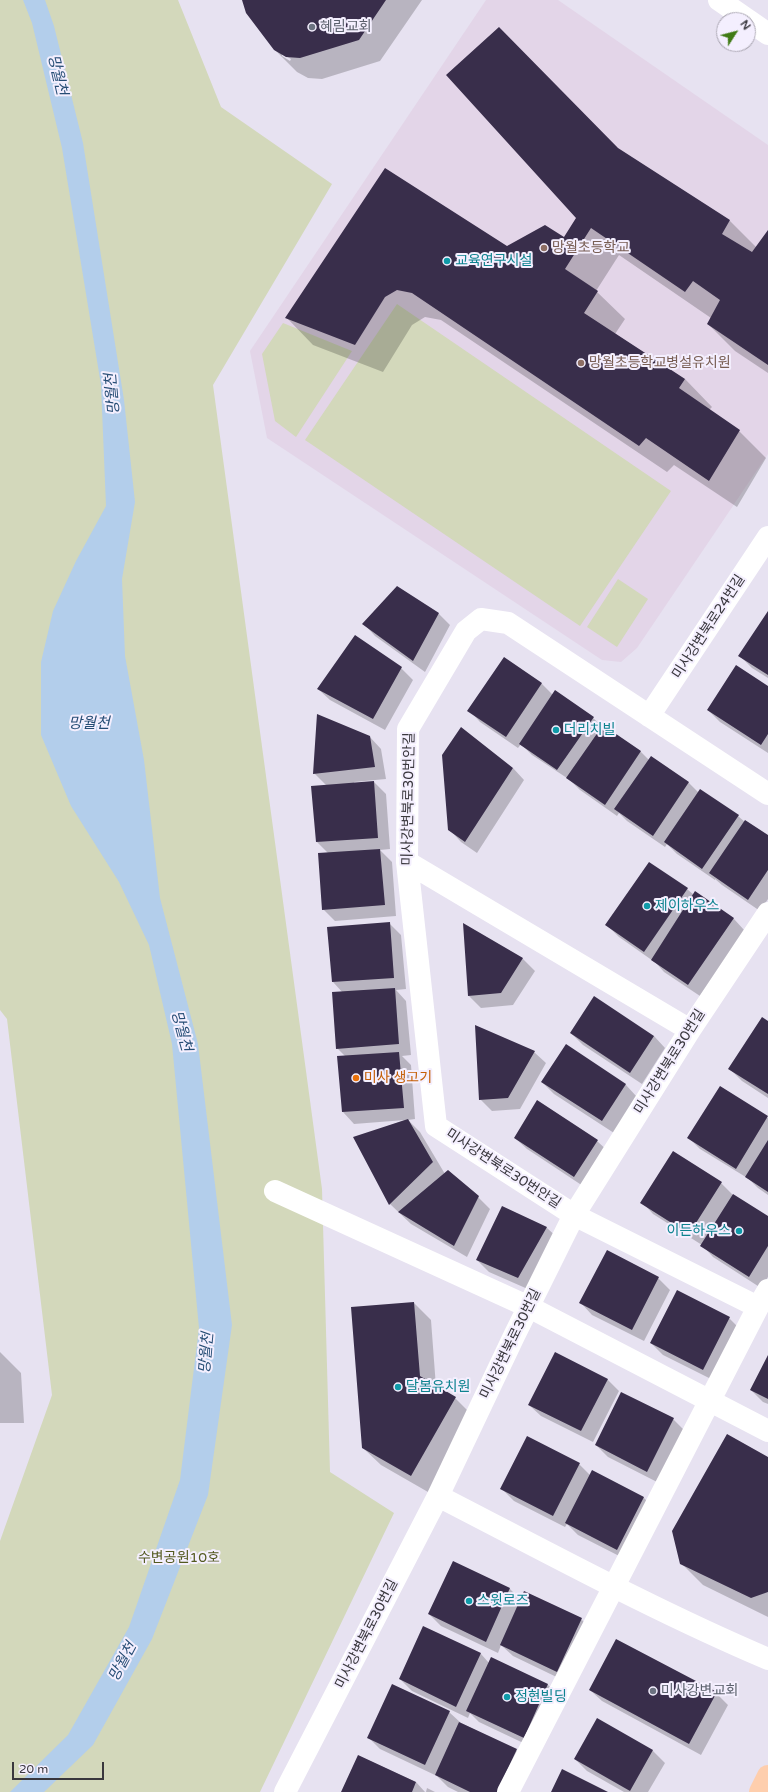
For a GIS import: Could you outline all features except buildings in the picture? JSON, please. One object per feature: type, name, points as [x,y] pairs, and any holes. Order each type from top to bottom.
[{"type":"main road","points":[[760,1792],[768,1776]]},
{"type":"street","points":[[719,0],[736,12]]},
{"type":"street","points":[[756,26],[768,34]]},
{"type":"street","name":"미사강변북로24번길","points":[[650,716],[768,537]]},
{"type":"street","name":"미사강변북로30번안길","points":[[574,1215],[436,1126],[407,862],[408,729],[466,632],[481,619],[508,623],[768,794]]},
{"type":"street","points":[[407,862],[690,1030]]},
{"type":"street","name":"미사강변북로30번길","points":[[285,1792],[438,1496],[574,1215],[690,1030],[768,914]]},
{"type":"street","points":[[275,1191],[529,1307],[709,1402],[768,1431]]},
{"type":"street","points":[[508,1792],[763,1299],[574,1215]]},
{"type":"street","points":[[438,1496],[614,1586],[737,1646],[768,1659]]},
{"type":"shaded area","name":"망월초등학교","points":[[486,0],[558,0],[768,145],[768,454],[637,648],[621,662],[602,660],[267,438],[250,351]]},
{"type":"green space","name":"수변공원10호","points":[[0,0],[178,0],[221,107],[332,184],[213,385],[322,1189],[330,1472],[394,1513],[260,1792],[0,1792],[0,1541],[52,1395],[7,1019],[0,1010]]},
{"type":"green space","points":[[397,304],[671,491],[580,626],[305,440]]},
{"type":"green space","points":[[283,323],[352,351],[296,437],[275,421],[262,354]]},
{"type":"green space","points":[[618,579],[648,599],[617,647],[587,627]]},
{"type":"water","name":"망월천","points":[[23,0],[45,0],[54,26],[83,143],[124,400],[135,502],[122,579],[125,656],[144,760],[160,898],[198,1044],[232,1325],[208,1495],[152,1639],[93,1745],[44,1792],[10,1792],[68,1735],[129,1627],[180,1480],[199,1328],[172,1044],[149,945],[119,882],[71,806],[41,735],[41,662],[53,611],[76,561],[106,506],[101,385],[62,148],[32,23]]},
{"type":"place","name":"혜림교회","points":[[312,27]]},
{"type":"place","name":"망월초등학교","points":[[544,248]]},
{"type":"place","name":"교육연구시설","points":[[447,261]]},
{"type":"place","name":"망월초등학교병설유치원","points":[[581,363]]},
{"type":"place","name":"더리치빌","points":[[556,730]]},
{"type":"place","name":"제이하우스","points":[[647,906]]},
{"type":"place","name":"미사 생고기","points":[[356,1078]]},
{"type":"place","name":"이든하우스","points":[[739,1231]]},
{"type":"place","name":"달봄유치원","points":[[398,1387]]},
{"type":"place","name":"스윗로즈","points":[[469,1601]]},
{"type":"place","name":"미사강변교회","points":[[653,1691]]},
{"type":"place","name":"정현빌딩","points":[[507,1697]]}]
